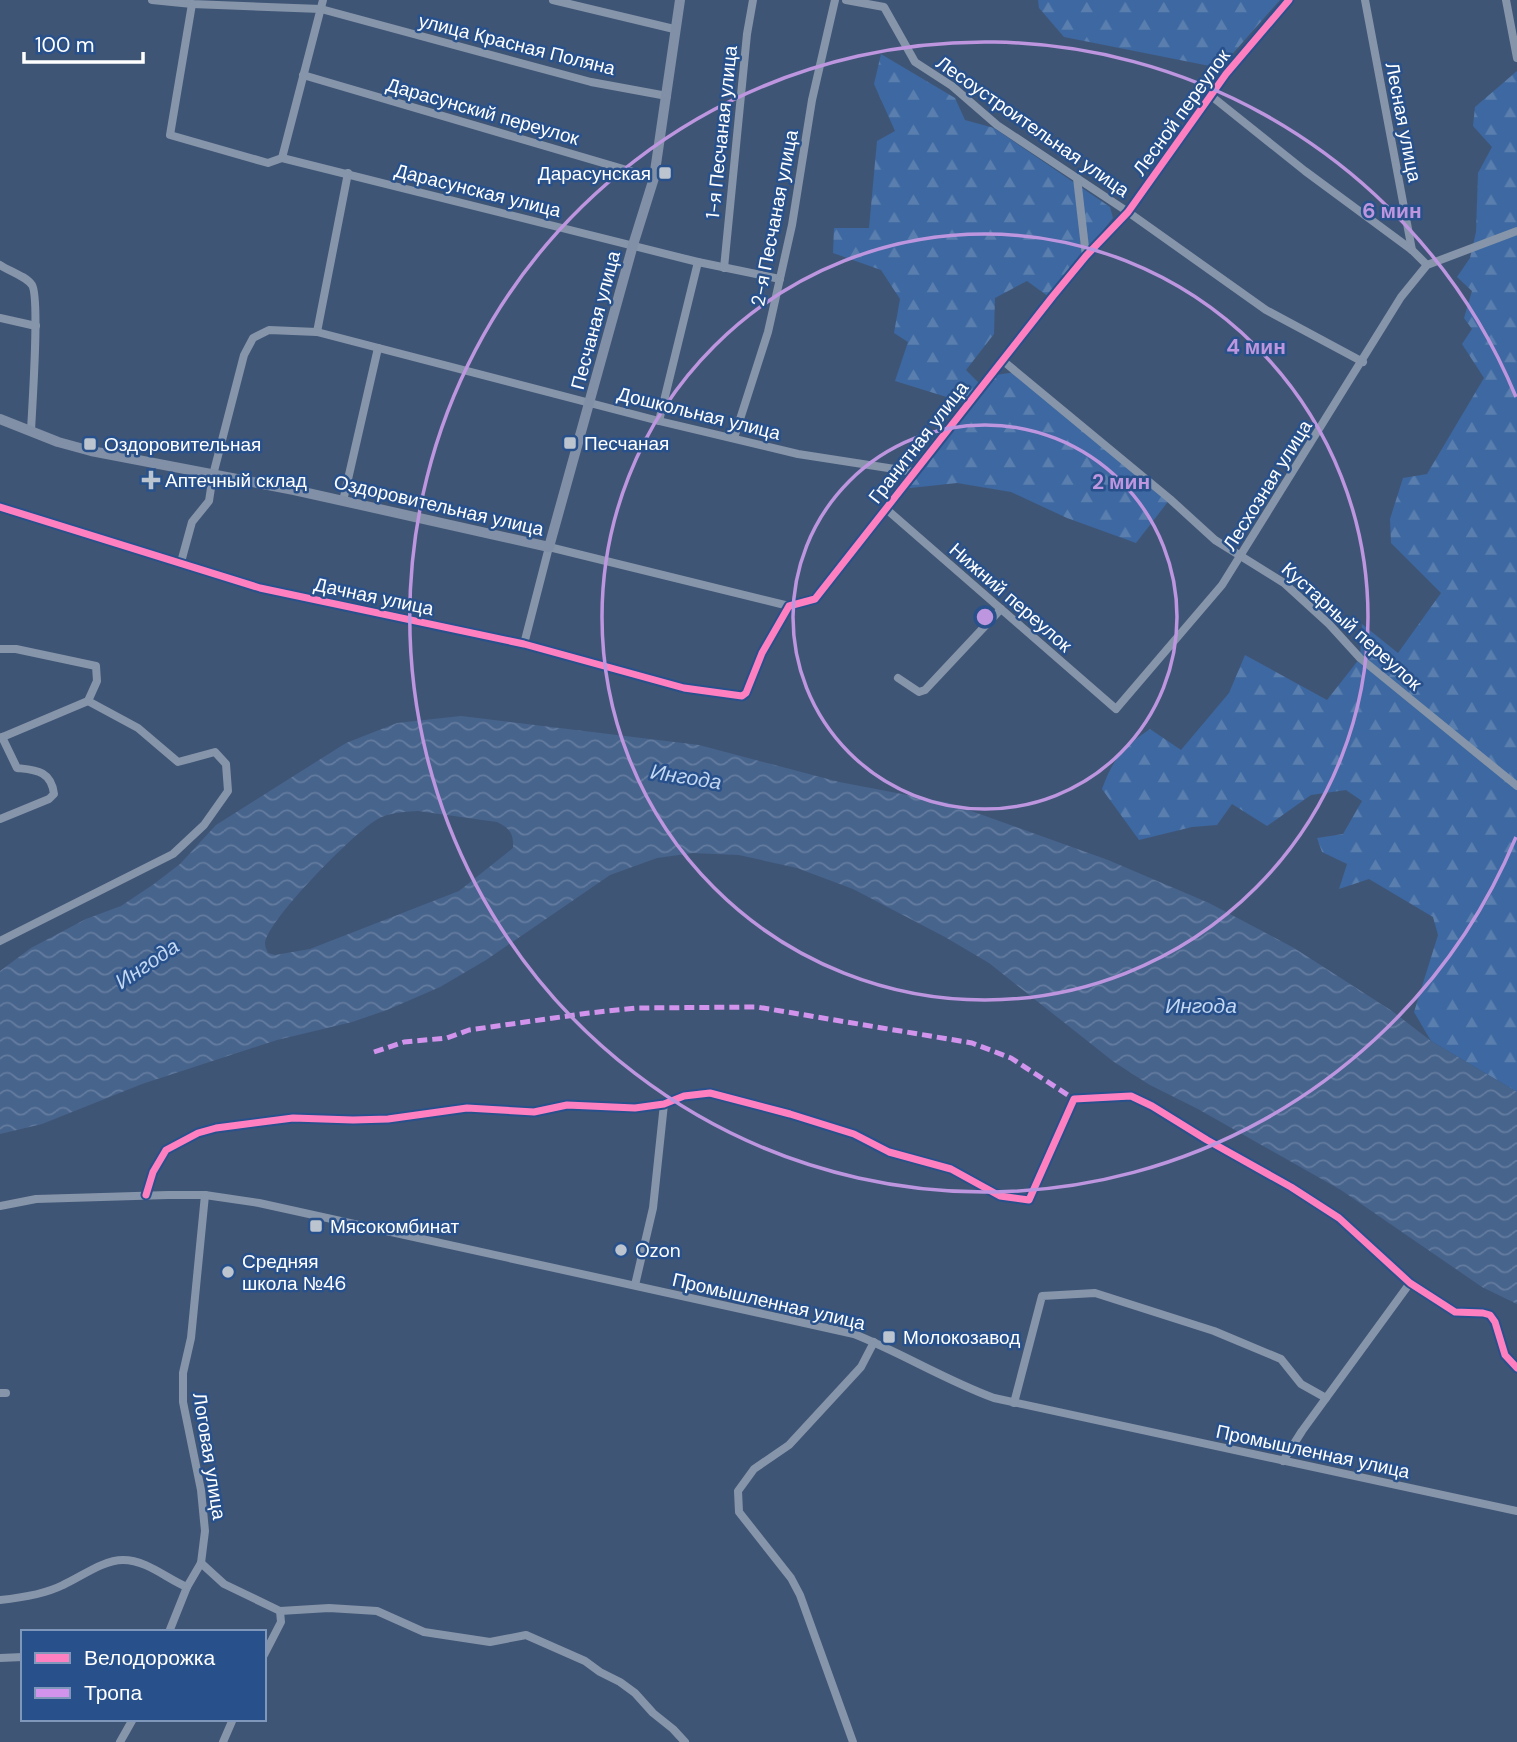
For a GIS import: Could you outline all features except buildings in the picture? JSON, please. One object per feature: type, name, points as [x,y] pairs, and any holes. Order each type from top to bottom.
[{"type":"street","name":"улица Красная Поляна","points":[[152,0],[192,5],[322,5],[591,82],[667,96]]},
{"type":"street","points":[[553,0],[674,29]]},
{"type":"street","name":"Песчаная улица","points":[[524,644],[633,245],[654,178],[680,0]]},
{"type":"street","name":"1-я Песчаная улица","points":[[724,268],[747,34],[753,0]]},
{"type":"street","name":"2-я Песчаная улица","points":[[734,438],[764,348],[780,279],[792,225],[812,100],[835,0]]},
{"type":"street","name":"Лесоустроительная улица","points":[[846,0],[884,7],[915,62],[952,86],[997,125],[1128,212],[1266,310],[1363,362]]},
{"type":"street","name":"Лесной переулок","points":[[1128,212],[1210,95],[1289,0]]},
{"type":"street","name":"Лесная улица","points":[[1366,0],[1412,250]]},
{"type":"street","points":[[1506,0],[1517,58]]},
{"type":"street","name":"Дарасунская улица","points":[[192,5],[170,135],[268,163],[282,158],[698,262],[780,279]]},
{"type":"street","points":[[282,158],[322,5]]},
{"type":"street","name":"Дарасунский переулок","points":[[303,75],[654,178]]},
{"type":"street","points":[[1210,95],[1412,250],[1427,265],[1517,231]]},
{"type":"street","points":[[317,332],[348,173]]},
{"type":"street","points":[[1077,178],[1086,256]]},
{"type":"street","name":"Гранитная улица","points":[[789,606],[815,598],[1086,256],[1128,212]]},
{"type":"street","points":[[659,421],[698,262]]},
{"type":"street","points":[[0,265],[29,282],[34,288],[36,326],[31,431]]},
{"type":"street","name":"Лесхозная улица","points":[[1116,709],[1222,585],[1401,297],[1427,265]]},
{"type":"street","points":[[0,318],[36,326]]},
{"type":"street","name":"Дошкольная улица","points":[[181,562],[192,522],[209,501],[213,475],[244,355],[253,338],[269,330],[317,332],[797,454],[914,472]]},
{"type":"street","points":[[343,501],[378,348]]},
{"type":"street","name":"Кустарный переулок","points":[[1002,360],[1170,499],[1215,540],[1284,583],[1329,624],[1360,658],[1517,786]]},
{"type":"street","name":"Оздоровительная улица","points":[[0,419],[58,442],[91,451],[343,501],[549,547],[789,606]]},
{"type":"street","name":"Дачная улица","points":[[0,507],[260,588],[524,644],[684,688],[742,696],[746,693],[762,653],[789,606]]},
{"type":"street","name":"Нижний переулок","points":[[885,508],[1116,709]]},
{"type":"street","points":[[898,678],[913,690],[925,690],[1001,609]]},
{"type":"street","points":[[0,649],[16,649],[96,666],[97,681],[88,701],[1,738],[17,768],[37,770],[52,785],[54,794],[49,799],[0,820]]},
{"type":"street","points":[[0,941],[173,854],[204,825],[228,791],[226,764],[215,752],[178,762],[138,729],[88,701]]},
{"type":"street","points":[[146,1195],[153,1172],[166,1150],[198,1133],[216,1128],[293,1118],[387,1119],[467,1108],[534,1112],[567,1105],[635,1108],[709,1093],[854,1134],[890,1152],[951,1169],[1000,1196],[1029,1200],[1074,1100],[1131,1096],[1291,1187],[1339,1218],[1410,1283],[1455,1312],[1490,1315],[1506,1355],[1517,1368]]},
{"type":"street","points":[[635,1285],[653,1208],[664,1104]]},
{"type":"street","name":"Промышленная улица","points":[[0,1206],[36,1199],[205,1195],[305,1213],[854,1334],[957,1385],[1014,1403],[1517,1511]]},
{"type":"street","name":"Логовая улица","points":[[170,1630],[187,1587],[201,1563],[205,1531],[201,1490],[183,1402],[183,1373],[191,1338],[205,1195]]},
{"type":"street","points":[[1283,1461],[1410,1283]]},
{"type":"street","points":[[1014,1403],[1042,1296],[1095,1293],[1214,1331],[1281,1359],[1301,1384],[1326,1398]]},
{"type":"street","points":[[853,1742],[800,1595],[791,1578],[739,1512],[738,1491],[754,1469],[789,1445],[861,1367],[874,1342]]},
{"type":"street","points":[[0,1600],[52,1590],[107,1563],[123,1560],[153,1569],[171,1581],[187,1587]]},
{"type":"street","points":[[201,1563],[224,1584],[280,1611],[329,1608],[377,1611],[424,1632],[491,1642],[526,1635],[585,1661],[620,1682],[685,1742]]},
{"type":"street","points":[[266,1651],[281,1622],[280,1611]]},
{"type":"street","points":[[0,1657],[21,1657]]},
{"type":"street","points":[[120,1742],[132,1721]]},
{"type":"street","points":[[223,1742],[232,1721]]},
{"type":"green space","points":[[1038,0],[1280,0],[1220,68],[1064,37],[1039,8]]},
{"type":"green space","points":[[881,54],[955,98],[965,120],[994,128],[1110,207],[1113,218],[1049,297],[1027,281],[995,298],[994,334],[966,370],[980,384],[966,403],[895,381],[908,342],[894,333],[900,299],[881,270],[833,253],[834,228],[869,228],[877,141],[895,131],[874,84]]},
{"type":"green space","points":[[1517,71],[1517,1092],[1431,1041],[1414,1012],[1438,935],[1433,917],[1369,879],[1339,889],[1347,864],[1322,852],[1317,838],[1343,834],[1362,801],[1346,790],[1311,795],[1267,826],[1232,804],[1217,825],[1192,827],[1139,840],[1102,789],[1120,754],[1150,729],[1181,750],[1229,693],[1245,655],[1327,700],[1360,658],[1362,624],[1398,653],[1441,593],[1391,543],[1390,519],[1403,478],[1427,474],[1484,378],[1462,344],[1472,329],[1464,318],[1472,291],[1457,277],[1470,258],[1476,232],[1478,173],[1492,147],[1473,126],[1475,107]]},
{"type":"green space","points":[[1016,372],[1170,499],[1136,543],[1067,518],[1011,492],[957,483],[901,489],[989,376]]},
{"type":"water","name":"Ингода","points":[[461,716],[699,745],[839,782],[949,803],[1108,860],[1209,903],[1294,948],[1392,1011],[1431,1041],[1517,1092],[1517,1304],[1482,1287],[1341,1190],[1150,1085],[1114,1062],[989,963],[945,937],[853,889],[797,868],[739,855],[693,853],[657,858],[610,875],[486,960],[440,987],[387,1010],[352,1022],[277,1040],[142,1084],[42,1124],[0,1134],[0,971],[31,948],[86,919],[121,906],[180,864],[216,825],[346,743],[397,723]],"holes":[[[418,811],[497,822],[510,832],[513,848],[459,891],[310,949],[275,955],[268,953],[265,943],[281,915],[332,858],[381,817]]]},
{"type":"marked path","points":[[374,1052],[404,1042],[447,1038],[469,1030],[589,1013],[636,1008],[757,1007],[972,1043],[1011,1058],[1074,1099]]},
{"type":"cycle path","points":[[0,507],[260,588],[524,644],[684,688],[742,696],[746,693],[762,653],[789,606],[815,599],[1053,296],[1128,212],[1226,74],[1289,0]]},
{"type":"cycle path","points":[[146,1195],[153,1172],[166,1150],[198,1133],[216,1128],[293,1118],[388,1119],[467,1108],[534,1112],[567,1105],[635,1108],[664,1104],[684,1096],[710,1093],[854,1134],[889,1152],[951,1169],[1000,1196],[1029,1200],[1074,1099],[1131,1096],[1291,1187],[1339,1218],[1410,1283],[1455,1312],[1490,1315],[1495,1322],[1505,1355],[1517,1368]]},
{"type":"place","name":"Дарасунская","points":[[665,173]]},
{"type":"place","name":"Песчаная","points":[[570,443]]},
{"type":"place","name":"Оздоровительная","points":[[90,444]]},
{"type":"place","name":"Аптечный склад","points":[[151,480]]},
{"type":"place","name":"Мясокомбинат","points":[[316,1226]]},
{"type":"place","name":"Ozon","points":[[621,1250]]},
{"type":"place","name":"Средняя школа №46","points":[[228,1272]]},
{"type":"place","name":"Молокозавод","points":[[889,1337]]}]
